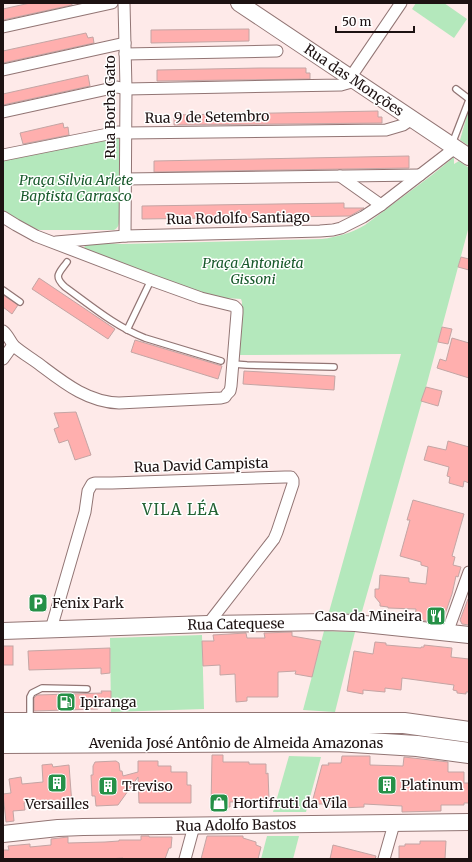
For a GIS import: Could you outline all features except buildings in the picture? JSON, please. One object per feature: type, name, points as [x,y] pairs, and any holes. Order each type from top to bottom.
[{"type":"highway","name":"Avenida José Antônio de Almeida Amazonas","points":[[3,723],[381,723],[404,724],[469,732]]},
{"type":"highway","name":"Avenida José Antônio de Almeida Amazonas","points":[[3,743],[336,741],[416,746],[469,753]]},
{"type":"street","points":[[3,27],[112,3]]},
{"type":"street","name":"Rua Borba Gato","points":[[124,3],[126,89],[125,236]]},
{"type":"street","name":"Rua das Monções","points":[[239,3],[469,157]]},
{"type":"street","points":[[3,112],[117,87],[126,89],[342,85],[353,80],[401,3]]},
{"type":"street","points":[[3,70],[125,48],[277,52]]},
{"type":"street","name":"Rua 9 de Setembro","points":[[3,155],[118,132],[386,130],[403,125],[412,119]]},
{"type":"street","name":"Rua Rodolfo Santiago","points":[[3,217],[31,234],[53,242],[125,236],[332,230],[350,224],[381,205],[453,147]]},
{"type":"street","points":[[126,179],[420,175]]},
{"type":"street","points":[[340,176],[381,205]]},
{"type":"street","points":[[3,331],[13,345],[66,384],[91,398],[104,402],[112,403],[221,398],[225,397],[230,391],[237,313],[236,307],[202,298],[151,280],[53,242]]},
{"type":"street","points":[[3,359],[13,345]]},
{"type":"street","name":"Rua David Campista","points":[[51,630],[85,512],[88,491],[92,484],[98,482],[112,483],[291,478],[293,480],[293,484],[274,539],[208,624]]},
{"type":"street","points":[[447,633],[469,572]]},
{"type":"street","name":"Rua Catequese","points":[[3,631],[208,624],[340,622],[469,635]]},
{"type":"street","name":"Rua Adolfo Bastos","points":[[3,834],[58,828],[469,822]]},
{"type":"street","points":[[384,859],[394,824]]},
{"type":"street","points":[[185,859],[194,826]]},
{"type":"lane","points":[[453,147],[469,99],[456,89]]},
{"type":"lane","points":[[67,262],[58,276],[58,280],[83,300],[127,330],[145,338],[222,361]]},
{"type":"lane","points":[[127,330],[151,280]]},
{"type":"lane","points":[[3,290],[20,302]]},
{"type":"lane","points":[[233,364],[334,367]]},
{"type":"lane","points":[[30,723],[30,697],[32,693],[42,688],[87,688]]},
{"type":"green space","points":[[416,3],[444,3],[467,19],[454,38],[412,9]]},
{"type":"green space","points":[[469,108],[469,146],[460,140]]},
{"type":"green space","name":"Praça Silvia Arlete Baptista Carrasco","points":[[118,135],[119,223],[114,230],[39,230],[3,210],[3,160]]},
{"type":"green space","name":"Praça Antonieta Gissoni","points":[[454,157],[454,164],[459,161],[469,168],[469,226],[426,387],[361,615],[329,612],[401,354],[238,355],[241,299],[211,297],[84,249],[85,245],[98,243],[124,244],[322,239],[339,236],[365,225]]},
{"type":"green space","points":[[324,631],[355,632],[335,712],[303,710]]},
{"type":"green space","points":[[202,635],[204,709],[111,712],[110,638]]},
{"type":"green space","points":[[289,756],[321,757],[306,812],[273,812]]},
{"type":"green space","points":[[267,836],[299,836],[293,859],[261,859]]},
{"type":"place","name":"Fenix Park","points":[[38,603]]},
{"type":"place","name":"Casa da Mineira","points":[[436,616]]},
{"type":"place","name":"Ipiranga","points":[[66,702]]},
{"type":"place","name":"Versailles","points":[[57,783]]},
{"type":"place","name":"Platinum","points":[[387,785]]},
{"type":"place","name":"Treviso","points":[[108,786]]},
{"type":"place","name":"Hortifruti da Vila","points":[[219,803]]},
{"type":"district","name":"VILA LÉA","points":[[181,510]]}]
